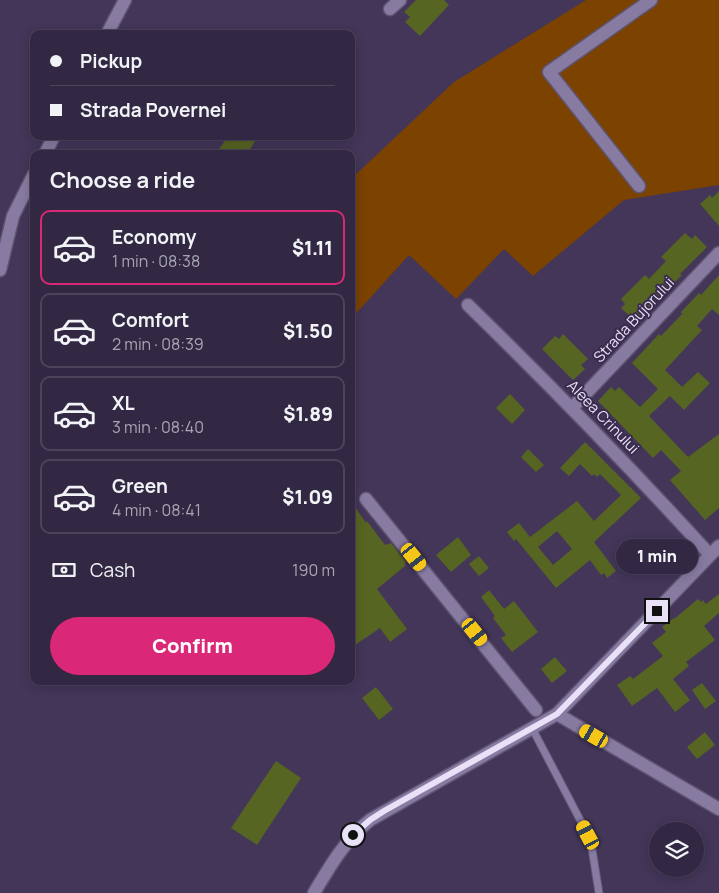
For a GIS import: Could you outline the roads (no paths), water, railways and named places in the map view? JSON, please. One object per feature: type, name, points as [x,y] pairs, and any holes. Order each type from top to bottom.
[{"type":"street","points":[[109,30],[125,0]]},
{"type":"street","points":[[390,9],[400,0]]},
{"type":"street","points":[[639,186],[549,72],[651,0]]},
{"type":"street","points":[[0,270],[13,216],[30,182]]},
{"type":"street","name":"Strada Bujorului","points":[[572,408],[719,253]]},
{"type":"street","name":"Aleea Crinului","points":[[468,305],[572,408],[650,489],[715,550]]},
{"type":"street","points":[[366,499],[536,710]]},
{"type":"street","points":[[314,893],[331,864],[353,835],[370,820],[557,714],[715,550]]},
{"type":"street","points":[[557,714],[719,809]]},
{"type":"lane","points":[[536,710],[545,721]]},
{"type":"lane","points":[[532,728],[588,835],[596,866],[599,893]]}]
